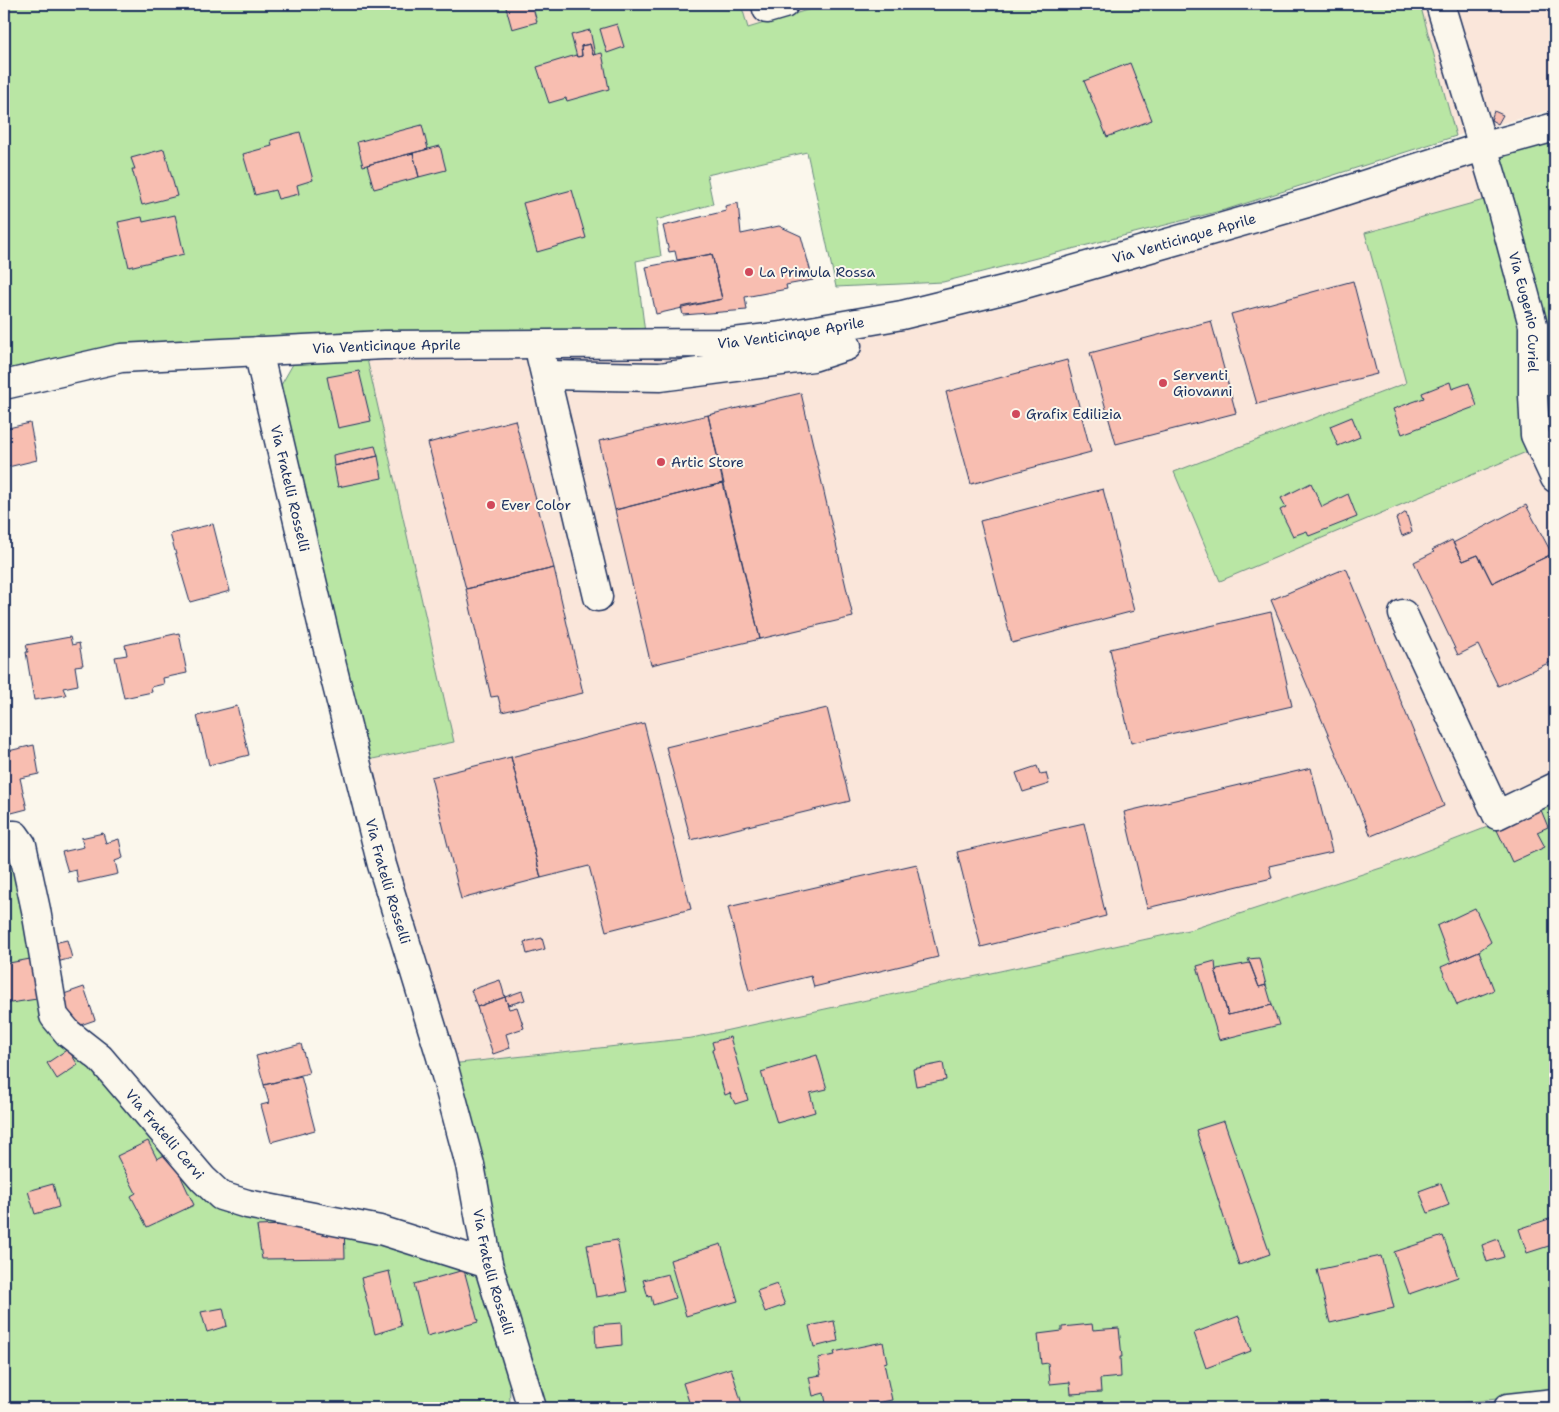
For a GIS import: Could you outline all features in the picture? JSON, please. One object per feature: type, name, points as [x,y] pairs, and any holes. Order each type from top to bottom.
[{"type":"street","points":[[766,4],[767,9],[784,4]]},
{"type":"street","name":"Via Eugenio Curiel","points":[[1440,4],[1502,210],[1533,325],[1535,435],[1555,478]]},
{"type":"street","name":"Via Venticinque Aprile","points":[[4,385],[121,358],[384,345],[726,342],[782,336],[902,314],[1007,289],[1298,206],[1482,147],[1555,127]]},
{"type":"street","points":[[538,343],[598,596]]},
{"type":"street","points":[[546,375],[660,377],[813,357],[848,346]]},
{"type":"street","name":"Via Fratelli Rosselli","points":[[258,351],[332,666],[382,866],[441,1058],[470,1165],[488,1264],[532,1408]]},
{"type":"street","points":[[1403,614],[1497,816],[1555,787]]},
{"type":"street","name":"Via Fratelli Cervi","points":[[4,835],[15,835],[22,845],[36,910],[54,1016],[68,1034],[100,1058],[202,1179],[221,1196],[248,1204],[380,1230],[488,1264]]},
{"type":"street","points":[[516,1352],[516,1408]]},
{"type":"street","points":[[516,1352],[539,1408]]},
{"type":"street","points":[[1508,1408],[1555,1403]]},
{"type":"shaded area","points":[[741,4],[826,4],[748,28]]},
{"type":"shaded area","points":[[1420,4],[1555,4],[1555,109],[1456,136]]},
{"type":"shaded area","points":[[1479,157],[1526,439],[1555,499],[1555,797],[1485,828],[1384,867],[1193,929],[692,1038],[450,1064],[363,761],[454,742],[367,359],[724,354],[903,330],[1009,305],[1311,212]]},
{"type":"green space","points":[[4,4],[741,4],[748,28],[827,4],[1420,4],[1456,136],[1228,209],[943,282],[836,287],[807,152],[707,175],[713,204],[656,220],[661,256],[636,261],[645,333],[344,332],[119,347],[4,373]]},
{"type":"green space","points":[[1555,133],[1555,442],[1540,399],[1491,152]]},
{"type":"green space","points":[[1491,198],[1526,326],[1531,450],[1220,581],[1174,472],[1406,383],[1365,233]]},
{"type":"green space","points":[[367,359],[454,742],[363,761],[276,394],[293,364]]},
{"type":"green space","points":[[1555,797],[1555,1393],[1410,1408],[548,1408],[523,1349],[450,1064],[692,1038],[1193,929],[1384,867],[1485,828]]},
{"type":"green space","points":[[4,841],[12,842],[48,1018],[198,1184],[483,1269],[509,1353],[510,1408],[4,1408]]},
{"type":"building","points":[[505,4],[532,4],[537,22],[512,29]]},
{"type":"building","points":[[617,24],[624,47],[607,53],[600,29]]},
{"type":"building","points":[[590,30],[595,55],[593,55],[590,44],[581,46],[582,56],[577,57],[571,35]]},
{"type":"building","points":[[590,44],[593,55],[602,53],[609,89],[567,101],[566,98],[549,103],[537,67],[576,55],[577,57],[582,56],[581,46]]},
{"type":"building","points":[[1130,63],[1152,120],[1107,137],[1084,81]]},
{"type":"building","points":[[1494,111],[1503,115],[1498,124],[1491,120]]},
{"type":"building","points":[[422,125],[428,149],[363,166],[357,142]]},
{"type":"building","points":[[300,132],[313,180],[297,185],[299,194],[278,199],[275,190],[255,195],[243,154],[272,146],[271,140]]},
{"type":"building","points":[[440,146],[446,170],[419,177],[413,153]]},
{"type":"building","points":[[164,149],[177,196],[142,205],[132,169],[135,169],[131,158]]},
{"type":"building","points":[[413,153],[419,177],[374,189],[367,165]]},
{"type":"building","points":[[572,190],[586,238],[537,252],[523,203]]},
{"type":"building","points":[[738,203],[741,234],[779,226],[801,236],[813,280],[786,285],[787,289],[745,297],[747,310],[683,315],[681,307],[722,299],[712,254],[677,260],[675,251],[669,252],[663,226],[726,211],[725,206]]},
{"type":"building","points":[[175,215],[184,254],[129,267],[118,222],[142,217],[143,222]]},
{"type":"building","points":[[712,254],[722,299],[656,314],[646,267]]},
{"type":"building","points":[[1353,281],[1377,374],[1257,404],[1231,314]]},
{"type":"building","name":"Serventi Giovanni","points":[[1211,321],[1236,413],[1116,444],[1090,353]]},
{"type":"building","name":"Grafix Edilizia","points":[[1067,360],[1091,452],[971,484],[946,392]]},
{"type":"building","points":[[359,371],[371,421],[338,428],[327,377]]},
{"type":"building","points":[[1450,382],[1452,389],[1469,383],[1477,406],[1402,434],[1393,409],[1424,398],[1422,393]]},
{"type":"building","points":[[801,393],[853,617],[760,639],[708,415]]},
{"type":"building","name":"Artic Store","points":[[708,415],[723,483],[615,510],[599,441]]},
{"type":"building","points":[[1352,417],[1360,437],[1338,446],[1330,426]]},
{"type":"building","name":"Ever Color","points":[[515,420],[554,568],[466,589],[428,443]]},
{"type":"building","points":[[30,423],[37,460],[4,468],[4,429]]},
{"type":"building","points":[[375,446],[378,456],[334,466],[333,455]]},
{"type":"building","points":[[378,456],[382,478],[338,487],[334,466]]},
{"type":"building","points":[[723,483],[760,639],[651,665],[615,510]]},
{"type":"building","points":[[1311,483],[1322,507],[1348,494],[1357,517],[1309,536],[1307,531],[1293,536],[1280,510],[1286,507],[1281,498]]},
{"type":"building","points":[[1103,489],[1134,611],[1012,643],[980,521]]},
{"type":"building","points":[[1526,505],[1552,554],[1492,583],[1478,555],[1463,561],[1453,543]]},
{"type":"building","points":[[1406,512],[1412,532],[1402,536],[1396,519]]},
{"type":"building","points":[[213,524],[230,591],[190,602],[170,534]]},
{"type":"building","points":[[1452,540],[1463,561],[1478,555],[1492,583],[1552,554],[1555,562],[1555,660],[1498,686],[1478,645],[1458,655],[1414,562]]},
{"type":"building","points":[[554,568],[583,693],[502,712],[498,696],[491,697],[466,589]]},
{"type":"building","points":[[1344,569],[1347,570],[1444,806],[1371,836],[1271,600]]},
{"type":"building","points":[[1271,612],[1292,706],[1131,743],[1110,649]]},
{"type":"building","points":[[179,633],[187,673],[163,678],[164,684],[151,687],[152,692],[124,698],[115,657],[127,655],[125,645]]},
{"type":"building","points":[[70,637],[72,645],[79,643],[83,665],[75,666],[78,685],[63,688],[66,695],[34,700],[26,645]]},
{"type":"building","points":[[237,706],[249,755],[209,765],[197,716]]},
{"type":"building","points":[[827,708],[850,801],[691,840],[666,747]]},
{"type":"building","points":[[644,723],[691,909],[606,931],[589,866],[541,878],[511,757]]},
{"type":"building","points":[[34,745],[39,774],[20,778],[27,809],[4,815],[4,752]]},
{"type":"building","points":[[511,757],[541,878],[461,899],[431,777]]},
{"type":"building","points":[[1037,766],[1040,774],[1046,773],[1049,784],[1023,792],[1016,773]]},
{"type":"building","points":[[1311,768],[1332,852],[1269,866],[1272,878],[1147,908],[1124,812]]},
{"type":"building","points":[[1541,810],[1548,827],[1537,832],[1545,847],[1512,862],[1497,830]]},
{"type":"building","points":[[1084,823],[1106,916],[981,947],[957,852]]},
{"type":"building","points":[[103,833],[106,843],[119,839],[123,858],[115,861],[118,874],[78,883],[76,870],[68,872],[62,852],[84,847],[81,838]]},
{"type":"building","points":[[917,864],[938,957],[814,987],[811,976],[749,991],[728,907]]},
{"type":"building","points":[[1475,908],[1491,942],[1479,951],[1451,963],[1437,926]]},
{"type":"building","points":[[542,938],[545,949],[527,954],[524,942]]},
{"type":"building","points":[[67,940],[72,958],[57,962],[54,943]]},
{"type":"building","points":[[1479,951],[1494,990],[1457,1005],[1441,967]]},
{"type":"building","points":[[1259,958],[1266,985],[1259,987],[1248,959]]},
{"type":"building","points":[[30,959],[37,999],[4,1004],[4,964]]},
{"type":"building","points":[[1215,961],[1216,972],[1228,1015],[1272,1005],[1279,1025],[1219,1040],[1197,966]]},
{"type":"building","points":[[1250,963],[1259,987],[1266,985],[1272,1005],[1228,1015],[1216,972],[1217,969]]},
{"type":"building","points":[[500,980],[505,997],[477,1007],[471,990]]},
{"type":"building","points":[[84,987],[95,1020],[72,1028],[61,995]]},
{"type":"building","points":[[522,991],[525,1000],[508,1005],[505,997]]},
{"type":"building","points":[[505,997],[509,1009],[517,1007],[524,1028],[506,1034],[510,1048],[493,1054],[477,1007]]},
{"type":"building","points":[[730,1037],[748,1100],[735,1104],[730,1093],[725,1095],[712,1050],[714,1049],[712,1042]]},
{"type":"building","points":[[301,1044],[309,1073],[264,1085],[256,1056]]},
{"type":"building","points":[[68,1049],[78,1065],[57,1079],[47,1063]]},
{"type":"building","points":[[817,1055],[827,1089],[810,1093],[815,1112],[777,1123],[761,1072]]},
{"type":"building","points":[[943,1063],[946,1080],[916,1086],[913,1069]]},
{"type":"building","points":[[301,1076],[315,1130],[271,1142],[261,1105],[269,1103],[264,1085]]},
{"type":"building","points":[[1224,1121],[1270,1254],[1239,1265],[1196,1130]]},
{"type":"building","points":[[148,1141],[157,1159],[174,1150],[186,1173],[181,1177],[194,1205],[147,1227],[131,1196],[136,1193],[117,1156]]},
{"type":"building","points":[[1441,1183],[1449,1205],[1428,1213],[1419,1191]]},
{"type":"building","points":[[53,1184],[59,1207],[35,1214],[28,1191]]},
{"type":"building","points":[[1555,1217],[1555,1244],[1527,1253],[1519,1229]]},
{"type":"building","points":[[344,1223],[345,1258],[262,1259],[257,1226]]},
{"type":"building","points":[[1443,1236],[1458,1277],[1409,1294],[1394,1252]]},
{"type":"building","points":[[1498,1239],[1504,1257],[1487,1262],[1482,1245]]},
{"type":"building","points":[[617,1240],[627,1292],[596,1297],[587,1245]]},
{"type":"building","points":[[721,1244],[738,1301],[686,1316],[670,1260]]},
{"type":"building","points":[[1381,1256],[1394,1308],[1330,1323],[1317,1270]]},
{"type":"building","points":[[464,1270],[478,1322],[427,1336],[414,1284]]},
{"type":"building","points":[[389,1271],[401,1326],[375,1334],[361,1278]]},
{"type":"building","points":[[668,1274],[675,1298],[653,1305],[651,1296],[648,1297],[643,1280]]},
{"type":"building","points":[[777,1284],[785,1305],[765,1312],[757,1291]]},
{"type":"building","points":[[223,1308],[227,1326],[207,1332],[201,1312]]},
{"type":"building","points":[[1239,1316],[1251,1351],[1206,1368],[1194,1333]]},
{"type":"building","points":[[834,1321],[838,1341],[814,1347],[809,1326]]},
{"type":"building","points":[[621,1323],[622,1345],[596,1348],[595,1325]]},
{"type":"building","points":[[1092,1324],[1093,1330],[1119,1328],[1122,1357],[1120,1357],[1121,1377],[1100,1379],[1101,1392],[1071,1394],[1070,1382],[1050,1384],[1048,1363],[1041,1364],[1038,1334],[1062,1331],[1062,1327]]},
{"type":"building","points":[[883,1342],[887,1362],[884,1363],[892,1400],[851,1408],[827,1408],[824,1393],[813,1396],[809,1377],[821,1375],[818,1358],[835,1355],[834,1352]]},
{"type":"building","points":[[731,1368],[742,1404],[735,1406],[736,1408],[691,1408],[683,1383]]},
{"type":"place","name":"La Primula Rossa","points":[[749,272]]},
{"type":"place","name":"Serventi Giovanni","points":[[1163,383]]},
{"type":"place","name":"Grafix Edilizia","points":[[1016,414]]},
{"type":"place","name":"Artic Store","points":[[661,462]]},
{"type":"place","name":"Ever Color","points":[[491,505]]}]
